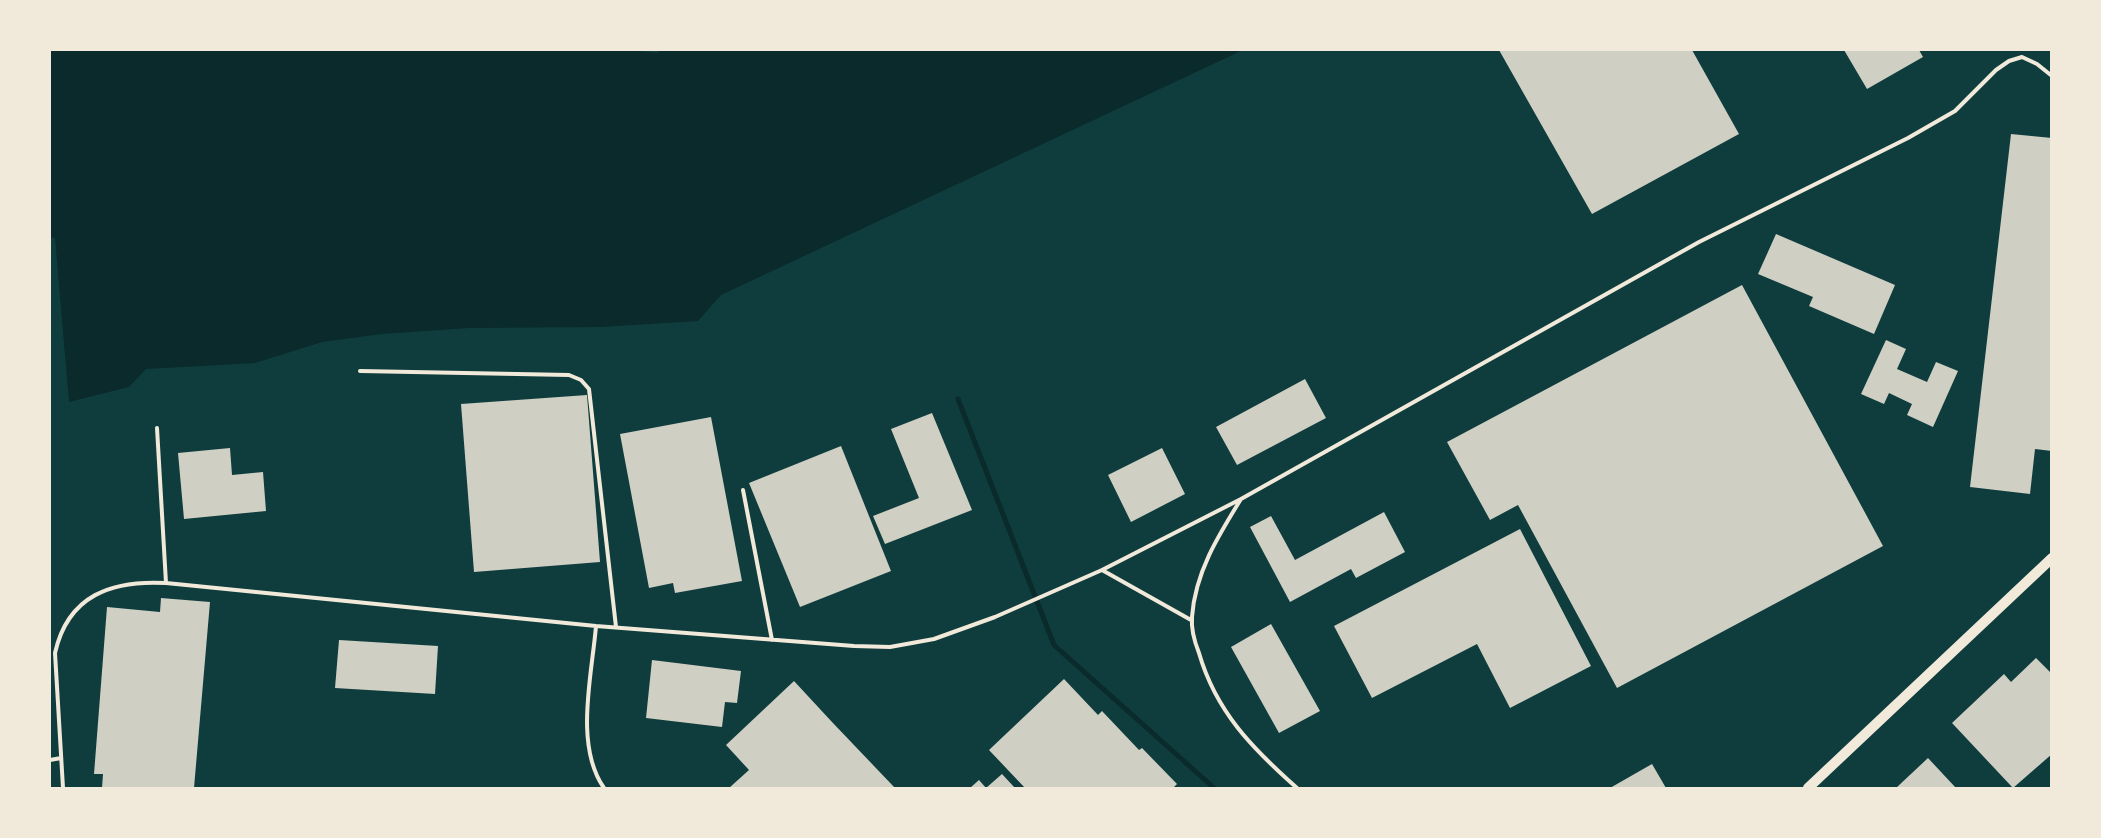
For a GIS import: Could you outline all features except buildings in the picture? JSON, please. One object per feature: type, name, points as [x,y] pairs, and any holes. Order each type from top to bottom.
[{"type":"street","points":[[1808,789],[2052,558]]},
{"type":"lane","points":[[63,789],[55,653],[61,632],[81,604],[93,595],[115,587],[141,582],[166,583],[596,626],[772,640],[890,647],[934,639],[1020,606],[1102,570],[1241,499],[1699,242],[1908,138],[1955,111],[1995,70],[2009,61],[2022,57],[2037,64],[2052,76]]},
{"type":"lane","points":[[360,371],[569,375],[581,380],[590,389],[616,627]]},
{"type":"lane","points":[[157,428],[166,583]]},
{"type":"lane","points":[[743,490],[772,640]]},
{"type":"lane","points":[[1241,499],[1213,544],[1201,576],[1191,620],[1206,678],[1222,709],[1258,754],[1297,789]]},
{"type":"lane","points":[[1102,570],[1191,620]]},
{"type":"lane","points":[[596,626],[587,723],[588,751],[594,774],[604,789]]},
{"type":"lane","points":[[50,760],[61,758]]},
{"type":"water","points":[[50,50],[627,50],[658,53],[659,50],[1243,50],[721,295],[698,321],[600,327],[469,328],[382,334],[322,342],[255,363],[146,369],[129,387],[69,402],[55,238],[50,238]]},
{"type":"waterway","points":[[958,399],[1054,645],[1214,788]]}]
